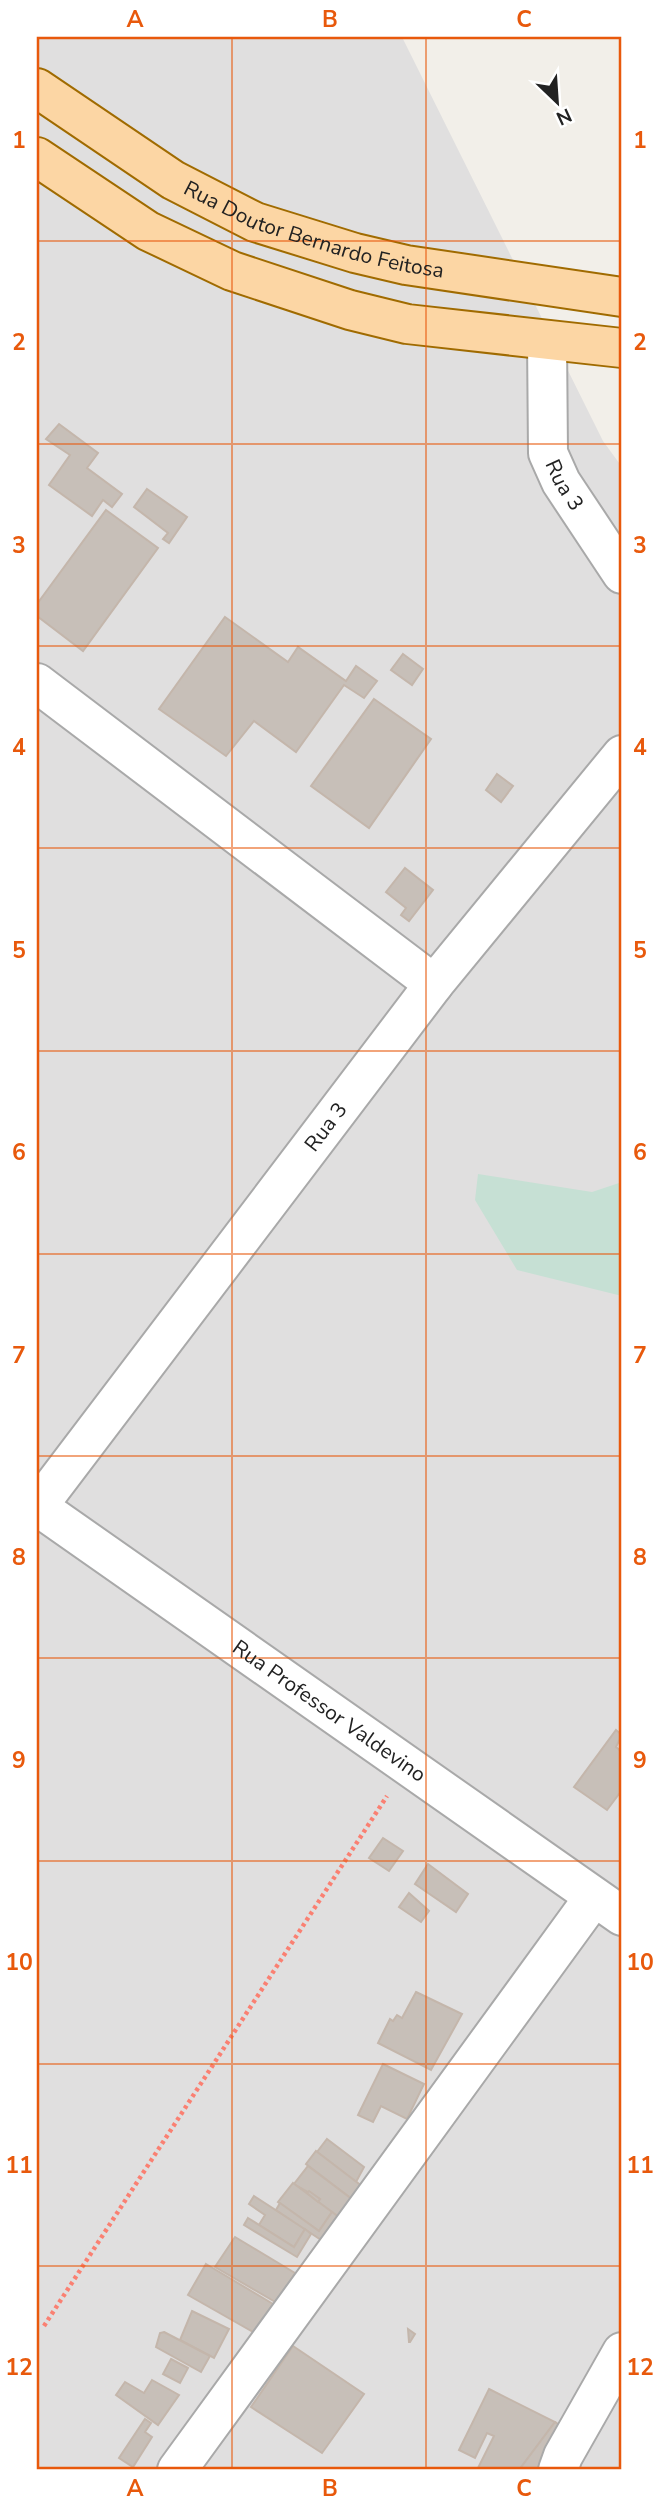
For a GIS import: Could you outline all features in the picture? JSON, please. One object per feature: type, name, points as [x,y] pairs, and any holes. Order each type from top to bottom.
[{"type":"main road","name":"Rua Doutor Bernardo Feitosa","points":[[37,88],[173,180],[255,222],[355,253],[406,265],[622,297]]},
{"type":"main road","points":[[37,157],[148,231],[233,271],[350,310],[407,324],[622,348]]},
{"type":"street","name":"Rua 3","points":[[547,340],[548,453],[561,482],[622,574]]},
{"type":"street","points":[[37,682],[434,984]]},
{"type":"street","name":"Rua 3","points":[[37,1506],[434,984],[622,755]]},
{"type":"street","name":"Rua Professor Valdevino","points":[[37,1506],[608,1907]]},
{"type":"street","points":[[177,2470],[608,1907]]},
{"type":"street","points":[[558,2470],[563,2456],[621,2355]]},
{"type":"path","points":[[44,2326],[406,1766]]},
{"type":"shaded area","points":[[37,37],[402,37],[603,441],[622,467],[622,2470],[37,2470]]},
{"type":"green space","points":[[478,1174],[592,1192],[622,1182],[622,1296],[517,1270],[475,1200]]},
{"type":"building","points":[[59,424],[98,453],[87,468],[122,494],[112,507],[103,500],[92,516],[49,485],[70,455],[46,439]]},
{"type":"building","points":[[147,489],[187,517],[169,543],[163,539],[168,533],[134,507]]},
{"type":"building","points":[[106,510],[158,548],[83,651],[37,616],[37,604]]},
{"type":"building","points":[[225,617],[288,662],[298,647],[346,681],[356,666],[377,681],[364,698],[344,685],[296,752],[254,721],[226,756],[159,709]]},
{"type":"building","points":[[403,654],[423,669],[412,685],[391,670]]},
{"type":"building","points":[[374,699],[431,739],[369,828],[311,786]]},
{"type":"building","points":[[497,774],[513,786],[501,802],[486,790]]},
{"type":"building","points":[[405,868],[433,890],[409,921],[401,915],[406,908],[386,892]]},
{"type":"building","points":[[616,1730],[622,1735],[616,1747],[622,1752],[622,1790],[607,1810],[574,1787]]},
{"type":"building","points":[[383,1838],[403,1851],[389,1871],[369,1858]]},
{"type":"building","points":[[428,1864],[468,1894],[456,1912],[415,1884]]},
{"type":"building","points":[[409,1893],[429,1911],[421,1922],[399,1907]]},
{"type":"building","points":[[416,1992],[462,2014],[431,2070],[378,2043],[390,2019],[393,2021],[397,2015],[402,2018]]},
{"type":"building","points":[[383,2064],[424,2084],[407,2119],[381,2106],[373,2122],[358,2115]]},
{"type":"building","points":[[327,2139],[364,2167],[356,2182],[317,2152]]},
{"type":"building","points":[[316,2151],[367,2190],[357,2203],[306,2164]]},
{"type":"building","points":[[308,2166],[357,2203],[344,2221],[318,2202],[320,2199],[294,2184]]},
{"type":"building","points":[[293,2183],[332,2212],[319,2231],[278,2202]]},
{"type":"building","points":[[309,2191],[320,2199],[318,2202],[307,2193]]},
{"type":"building","points":[[254,2196],[305,2229],[294,2247],[259,2225],[265,2215],[249,2204]]},
{"type":"building","points":[[280,2203],[319,2231],[332,2212],[344,2221],[327,2244],[276,2210]]},
{"type":"building","points":[[248,2218],[294,2247],[305,2229],[311,2234],[297,2257],[244,2225]]},
{"type":"building","points":[[235,2237],[295,2273],[277,2303],[215,2267]]},
{"type":"building","points":[[206,2264],[273,2304],[264,2318],[260,2336],[188,2295]]},
{"type":"building","points":[[192,2311],[229,2329],[214,2358],[180,2340]]},
{"type":"building","points":[[408,2329],[415,2334],[410,2342],[409,2342]]},
{"type":"building","points":[[164,2332],[210,2356],[201,2372],[156,2347],[160,2333]]},
{"type":"building","points":[[293,2346],[364,2394],[322,2453],[251,2407]]},
{"type":"building","points":[[171,2359],[188,2368],[180,2383],[163,2374]]},
{"type":"building","points":[[152,2380],[179,2395],[158,2425],[116,2395],[125,2382],[144,2393]]},
{"type":"building","points":[[489,2389],[555,2422],[519,2470],[477,2470],[494,2436],[487,2433],[475,2458],[459,2450]]},
{"type":"building","points":[[145,2419],[151,2423],[145,2432],[152,2437],[133,2467],[119,2458]]},
{"type":"building","points":[[555,2422],[564,2428],[543,2470],[519,2470]]}]
